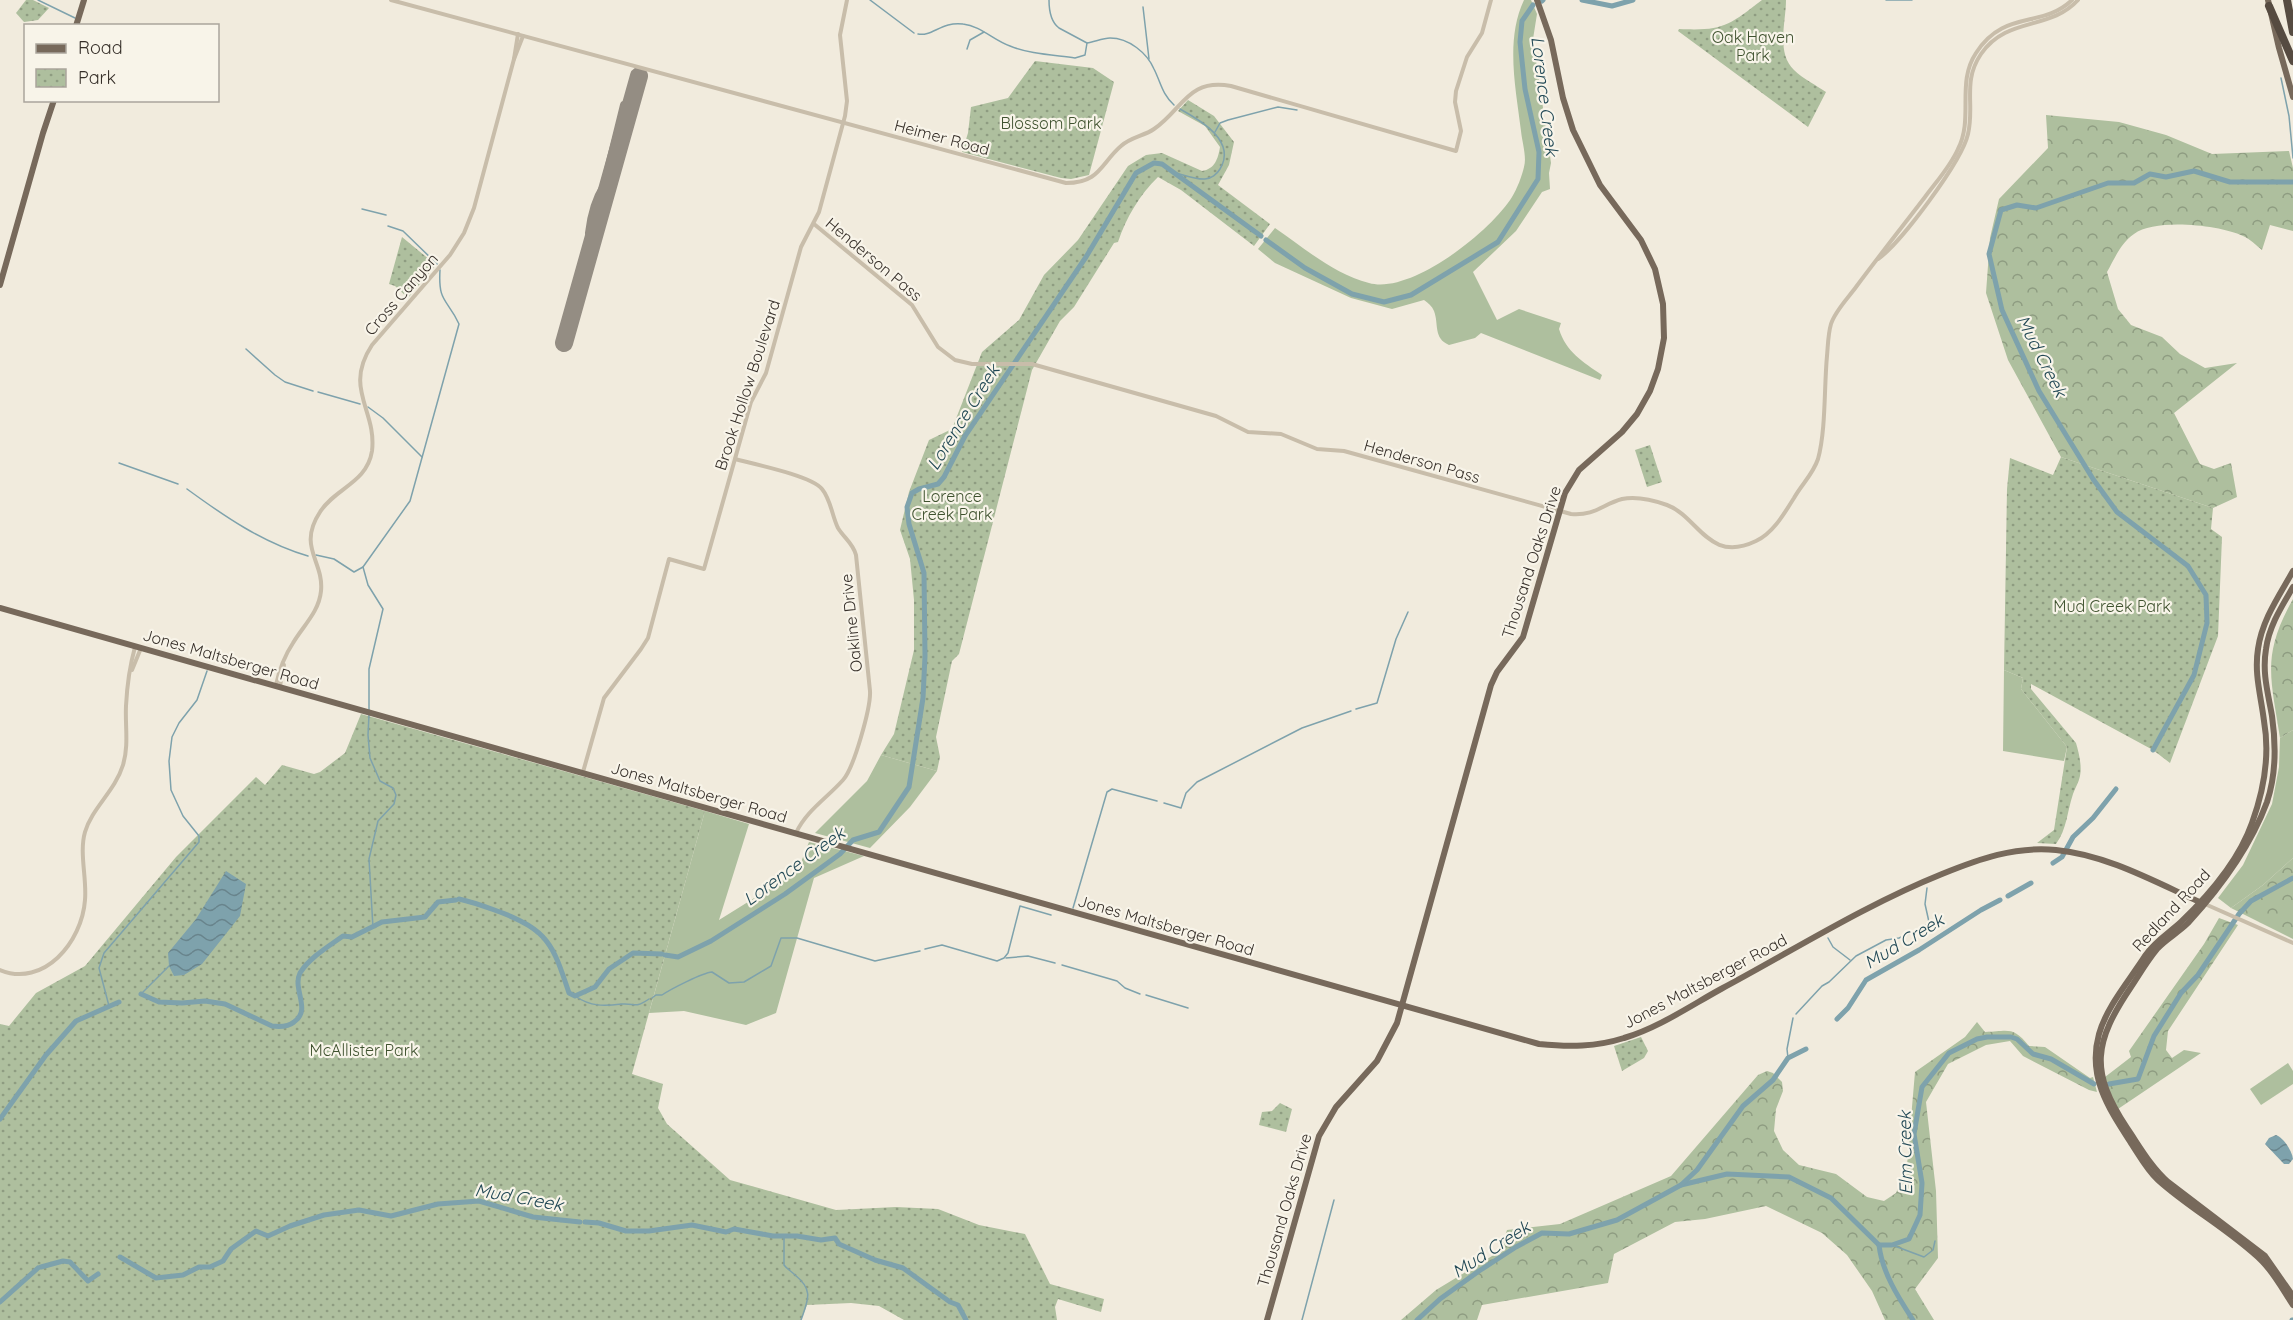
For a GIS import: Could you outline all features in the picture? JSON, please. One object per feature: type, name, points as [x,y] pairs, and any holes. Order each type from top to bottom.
[{"type":"highway","points":[[2287,0],[2293,32]]},
{"type":"highway","points":[[2269,3],[2293,61]]},
{"type":"main road","points":[[77,24],[84,0]]},
{"type":"main road","name":"Thousand Oaks Drive","points":[[1267,1320],[1319,1136],[1336,1107],[1377,1061],[1393,1033],[1491,685],[1497,672],[1523,637],[1565,493],[1578,472],[1622,432],[1646,399],[1662,356],[1664,313],[1660,287],[1647,252],[1600,185],[1573,130],[1563,98],[1551,40],[1537,0]]},
{"type":"main road","points":[[2269,3],[2293,97]]},
{"type":"main road","points":[[0,285],[53,102]]},
{"type":"main road","name":"Redland Road","points":[[2293,570],[2260,635],[2256,669],[2266,733],[2266,758],[2262,789],[2252,825],[2242,847],[2202,903],[2151,947],[2109,1010],[2096,1043],[2097,1078],[2106,1105],[2155,1177],[2261,1260],[2293,1305]]},
{"type":"main road","name":"Redland Road","points":[[2293,587],[2269,635],[2264,669],[2274,743],[2270,790],[2262,815],[2243,854],[2182,928],[2156,951],[2116,1009],[2102,1044],[2100,1066],[2110,1102],[2158,1173],[2265,1257],[2293,1296]]},
{"type":"main road","points":[[2275,603],[2281,607]]},
{"type":"main road","name":"Jones Maltsberger Road","points":[[0,608],[1539,1044],[1573,1047],[1612,1041],[1652,1027],[1910,887],[1995,855],[2021,850],[2055,850],[2079,854],[2108,861],[2202,903]]},
{"type":"main road","points":[[2256,669],[2264,669]]},
{"type":"street","name":"Heimer Road","points":[[391,0],[1057,182],[1072,183],[1097,173],[1122,145],[1161,124],[1193,91],[1217,84],[1231,86],[1456,151],[1461,130],[1455,102],[1456,92],[1467,57],[1482,33],[1491,0]]},
{"type":"street","name":"Brook Hollow Boulevard","points":[[583,772],[604,698],[648,638],[669,559],[704,569],[751,402],[766,373],[801,247],[814,224],[843,122],[847,101],[840,34],[847,0]]},
{"type":"street","name":"Henderson Pass","points":[[814,224],[912,305],[944,352],[966,363],[1030,363],[1216,416],[1243,430],[1254,433],[1281,434],[1317,450],[1344,451],[1571,514],[1588,514],[1623,499],[1638,498],[1675,509],[1703,536],[1717,544],[1744,545],[1767,534],[1787,510],[1815,466],[1820,444],[1831,324],[1958,150],[1965,124],[1965,80],[1977,51],[1987,39],[2005,26],[2048,15],[2072,0]]},
{"type":"street","name":"Henderson Pass","points":[[1876,260],[1900,238],[1962,152],[1970,125],[1970,80],[1977,60],[1985,48],[2007,31],[2021,25],[2056,17],[2067,11],[2078,0]]},
{"type":"street","name":"Cross Canyon","points":[[278,686],[291,646],[314,612],[320,597],[321,581],[311,546],[312,530],[316,519],[330,501],[359,478],[371,454],[372,438],[360,386],[363,363],[372,345],[450,255],[464,233],[474,208],[514,59],[518,53],[521,35]]},
{"type":"street","points":[[0,272],[12,247]]},
{"type":"street","name":"Oakline Drive","points":[[735,459],[806,479],[819,485],[826,496],[839,530],[852,545],[856,555],[870,691],[869,706],[850,770],[843,780],[804,818],[796,833]]},
{"type":"street","points":[[0,970],[23,974],[45,968],[62,953],[81,922],[85,901],[85,833],[92,817],[114,786],[123,765],[127,742],[126,705],[138,647]]},
{"type":"street","name":"Jones Maltsberger Road","points":[[2202,903],[2293,943]]},
{"type":"green space","points":[[26,0],[33,0],[49,8],[38,20],[24,22],[16,13]]},
{"type":"green space","points":[[1524,0],[1531,0],[1537,14],[1533,39],[1551,163],[1550,189],[1542,192],[1516,231],[1473,272],[1497,320],[1519,309],[1561,323],[1559,329],[1566,344],[1576,356],[1602,375],[1600,380],[1481,333],[1475,338],[1449,345],[1441,339],[1434,311],[1424,300],[1392,309],[1351,298],[1275,263],[1258,249],[1275,228],[1320,260],[1344,273],[1369,283],[1386,284],[1427,270],[1469,242],[1487,226],[1512,197],[1525,163],[1513,48],[1518,15]]},
{"type":"green space","name":"Oak Haven Park","points":[[1762,0],[1786,0],[1783,37],[1788,63],[1801,76],[1826,92],[1808,127],[1678,31],[1679,29],[1716,28],[1741,16]]},
{"type":"green space","name":"Blossom Park","points":[[1035,61],[1093,68],[1114,82],[1089,175],[1071,179],[1061,178],[962,152],[968,133],[971,107],[1008,98]]},
{"type":"green space","name":"Lorence Creek Park","points":[[1188,100],[1214,116],[1234,142],[1229,165],[1218,185],[1270,224],[1254,246],[1181,190],[1158,177],[1140,199],[1129,215],[1118,242],[1114,243],[1074,307],[1060,321],[1032,370],[959,654],[952,661],[936,737],[940,757],[937,771],[881,755],[894,734],[914,650],[914,600],[910,559],[900,530],[909,492],[929,440],[952,429],[982,352],[1019,320],[1044,275],[1078,240],[1128,166],[1146,155],[1162,153],[1202,171],[1215,163],[1220,147],[1205,126],[1178,111]]},
{"type":"green space","points":[[2046,115],[2119,122],[2166,135],[2212,154],[2289,151],[2293,168],[2293,231],[2270,225],[2262,250],[2246,237],[2219,229],[2188,225],[2157,226],[2144,229],[2129,238],[2107,272],[2118,309],[2131,325],[2162,337],[2180,354],[2205,368],[2237,363],[2174,413],[2200,464],[2214,469],[2231,463],[2237,497],[2213,508],[2061,457],[2008,360],[1986,293],[1990,238],[1999,199],[2048,148]]},
{"type":"green space","points":[[402,237],[436,265],[408,298],[395,286],[389,284]]},
{"type":"green space","points":[[1650,445],[1662,482],[1647,487],[1635,450]]},
{"type":"green space","name":"Mud Creek Park","points":[[2061,457],[2213,508],[2211,529],[2222,537],[2218,636],[2170,763],[2153,750],[2031,684],[2031,689],[2076,743],[2080,760],[2079,778],[2065,826],[2056,844],[2037,843],[2054,830],[2067,747],[2021,689],[2023,678],[2004,670],[2007,489],[2010,458],[2053,475]]},
{"type":"green space","points":[[2293,599],[2293,730],[2280,738],[2272,683],[2272,652],[2276,636]]},
{"type":"green space","points":[[2004,670],[2023,678],[2021,689],[2067,747],[2064,761],[2003,751]]},
{"type":"green space","name":"McAllister Park","points":[[361,714],[705,811],[632,1074],[663,1084],[658,1108],[667,1124],[730,1180],[836,1210],[896,1207],[938,1209],[979,1225],[1025,1234],[1050,1284],[1104,1299],[1101,1312],[1058,1299],[1055,1307],[1057,1320],[904,1320],[879,1306],[851,1303],[807,1305],[801,1320],[0,1320],[0,1024],[9,1026],[36,993],[85,966],[176,857],[256,777],[265,785],[282,765],[314,774],[320,772],[345,753]]},
{"type":"green space","points":[[2293,730],[2293,858],[2263,885],[2231,908],[2218,898],[2243,865],[2272,804],[2279,767],[2280,738]]},
{"type":"green space","points":[[881,755],[937,771],[910,807],[870,848],[815,833],[867,781]]},
{"type":"green space","points":[[705,811],[749,824],[719,920],[785,879],[799,867],[809,842],[864,856],[814,878],[776,1013],[746,1025],[684,1011],[649,1013]]},
{"type":"green space","points":[[2293,858],[2293,939],[2231,908],[2263,885]]},
{"type":"green space","points":[[2219,918],[2238,925],[2168,1031],[2166,1050],[2172,1058],[2184,1050],[2201,1053],[2118,1109],[2105,1077],[2131,1057],[2129,1051],[2204,944]]},
{"type":"green space","points":[[1977,1022],[1985,1032],[2010,1031],[2019,1035],[2029,1046],[2045,1047],[2090,1078],[2093,1077],[2097,1092],[2023,1056],[2010,1041],[1986,1045],[1948,1064],[1926,1102],[1936,1191],[1938,1258],[1915,1289],[1934,1320],[1885,1320],[1872,1291],[1847,1255],[1822,1233],[1766,1206],[1705,1219],[1675,1222],[1614,1254],[1608,1283],[1482,1305],[1477,1320],[1401,1320],[1436,1290],[1497,1253],[1507,1230],[1560,1224],[1671,1176],[1758,1075],[1767,1071],[1773,1073],[1782,1082],[1783,1091],[1776,1109],[1774,1131],[1783,1150],[1799,1165],[1836,1174],[1867,1197],[1884,1201],[1896,1193],[1907,1165],[1915,1072],[1965,1037]]},
{"type":"green space","points":[[1641,1037],[1648,1051],[1644,1058],[1622,1071],[1614,1046]]},
{"type":"green space","points":[[2288,1063],[2293,1071],[2293,1084],[2261,1105],[2250,1089]]},
{"type":"green space","points":[[1280,1103],[1292,1109],[1286,1132],[1259,1125],[1262,1112],[1272,1111]]},
{"type":"water","points":[[226,871],[246,884],[240,916],[202,964],[184,975],[174,976],[169,966],[168,953],[196,919]]},
{"type":"water","points":[[2276,1135],[2285,1142],[2291,1152],[2293,1159],[2289,1164],[2284,1164],[2265,1144],[2269,1138]]},
{"type":"waterway","points":[[38,0],[75,18]]},
{"type":"waterway","points":[[870,0],[914,33]]},
{"type":"waterway","points":[[1049,0],[1051,16],[1059,28],[1087,43],[1110,38],[1117,39],[1142,52],[1151,63],[1164,92],[1174,105]]},
{"type":"waterway","name":"Lorence Creek","points":[[1582,0],[1612,6],[1633,0]]},
{"type":"waterway","points":[[1886,0],[1912,0]]},
{"type":"waterway","name":"Lorence Creek","points":[[1266,240],[1305,268],[1352,294],[1384,302],[1411,295],[1498,242],[1538,179],[1539,152],[1525,89],[1520,42],[1522,21],[1533,5]]},
{"type":"waterway","points":[[1143,7],[1149,59]]},
{"type":"waterway","points":[[918,34],[928,33],[949,25],[963,24],[976,27],[1017,49],[1075,58],[1085,55],[1087,43]]},
{"type":"waterway","points":[[967,49],[970,40],[984,32]]},
{"type":"waterway","points":[[2281,78],[2289,116],[2293,158]]},
{"type":"waterway","points":[[1215,132],[1220,123],[1228,120],[1278,107],[1297,110]]},
{"type":"waterway","points":[[1172,172],[1197,179],[1207,179],[1217,173],[1224,159],[1224,149],[1214,133],[1206,125],[1180,109]]},
{"type":"waterway","name":"Lorence Creek","points":[[665,955],[678,957],[711,941],[785,894],[840,854],[853,840],[879,832],[909,787],[923,698],[925,656],[924,573],[909,524],[907,507],[912,493],[938,484],[944,477],[965,436],[1086,257],[1136,173],[1154,163],[1162,164],[1261,236]]},
{"type":"waterway","name":"Mud Creek","points":[[2153,750],[2194,675],[2207,623],[2206,595],[2188,566],[2117,512],[2093,479],[2039,391],[2002,310],[1989,254],[2001,210],[2017,205],[2036,208],[2108,183],[2134,183],[2150,174],[2166,177],[2194,171],[2230,182],[2293,182]]},
{"type":"waterway","points":[[362,209],[386,215]]},
{"type":"waterway","points":[[388,226],[403,231],[437,264]]},
{"type":"waterway","points":[[316,555],[334,559],[354,572],[363,567],[410,501],[459,324],[442,295],[440,270]]},
{"type":"waterway","points":[[246,349],[285,382],[313,391]]},
{"type":"waterway","points":[[318,392],[360,404]]},
{"type":"waterway","points":[[368,407],[383,418],[422,457]]},
{"type":"waterway","points":[[119,463],[178,484]]},
{"type":"waterway","points":[[187,489],[230,519],[260,536],[308,556]]},
{"type":"waterway","points":[[363,567],[368,585],[383,609],[369,669],[369,710]]},
{"type":"waterway","points":[[1356,709],[1377,703],[1396,639],[1408,612]]},
{"type":"waterway","points":[[109,1006],[99,968],[104,953],[199,842],[199,836],[183,816],[171,790],[169,761],[172,737],[179,723],[197,700],[207,671]]},
{"type":"waterway","points":[[1164,803],[1181,808],[1186,793],[1197,782],[1302,728],[1351,711]]},
{"type":"waterway","points":[[369,715],[370,758],[380,781],[393,788],[396,795],[394,804],[378,821],[369,859],[373,928]]},
{"type":"waterway","points":[[1073,908],[1107,792],[1112,789],[1157,801]]},
{"type":"waterway","name":"Mud Creek","points":[[2053,863],[2062,857],[2073,837],[2093,818],[2116,789]]},
{"type":"waterway","name":"Elm Creek","points":[[2109,1084],[2138,1079],[2154,1036],[2181,993],[2198,975],[2239,914],[2251,901],[2293,878]]},
{"type":"waterway","name":"Mud Creek","points":[[2008,896],[2031,883]]},
{"type":"waterway","points":[[1796,1014],[1822,986],[1856,956],[1886,940],[1899,938],[1923,928],[1929,922],[1925,904],[1927,888]]},
{"type":"waterway","name":"Lorence Creek","points":[[459,899],[500,912],[539,933],[553,951],[569,993],[575,996],[595,987],[609,969],[633,953],[662,954]]},
{"type":"waterway","name":"Lorence Creek","points":[[141,994],[159,1002],[205,1001],[225,1004],[272,1026],[287,1026],[294,1022],[301,1012],[298,986],[300,973],[326,948],[343,936],[352,937],[382,922],[425,917],[438,902],[456,900]]},
{"type":"waterway","name":"Mud Creek","points":[[1837,1019],[1848,1008],[1866,980],[2000,900]]},
{"type":"waterway","points":[[925,949],[942,945],[997,961],[1008,953],[1020,906],[1051,915]]},
{"type":"waterway","points":[[652,998],[712,972],[729,983],[744,982],[771,966],[781,938],[797,938],[875,961],[920,951]]},
{"type":"waterway","points":[[1828,938],[1833,947],[1850,960]]},
{"type":"waterway","points":[[1006,958],[1028,956],[1055,963]]},
{"type":"waterway","points":[[1062,965],[1117,981],[1125,988],[1140,994]]},
{"type":"waterway","points":[[142,993],[169,966]]},
{"type":"waterway","points":[[1146,995],[1188,1008]]},
{"type":"waterway","points":[[575,996],[592,1004],[603,1005],[638,1005],[649,999]]},
{"type":"waterway","name":"Lorence Creek","points":[[0,1119],[46,1055],[76,1021],[119,1002]]},
{"type":"waterway","points":[[1788,1058],[1787,1049],[1793,1018]]},
{"type":"waterway","name":"Elm Creek","points":[[1681,1185],[1727,1174],[1789,1177],[1831,1198],[1879,1245],[1892,1245],[1909,1239],[1920,1215],[1922,1183],[1914,1134],[1922,1087],[1949,1053],[1977,1039],[2011,1037],[2017,1039],[2033,1054],[2051,1059],[2094,1084]]},
{"type":"waterway","name":"Mud Creek","points":[[1417,1320],[1440,1299],[1479,1271],[1542,1233],[1569,1234],[1617,1220],[1681,1185],[1697,1170],[1743,1106],[1773,1080],[1788,1058],[1806,1049]]},
{"type":"waterway","points":[[1302,1320],[1334,1200]]},
{"type":"waterway","name":"Mud Creek","points":[[120,1257],[156,1278],[183,1275],[199,1267],[210,1267],[223,1261],[231,1249],[256,1231],[268,1236],[324,1215],[359,1210],[391,1216],[438,1204],[479,1201],[533,1217],[580,1222]]},
{"type":"waterway","name":"Mud Creek","points":[[585,1222],[599,1223],[626,1231],[649,1231],[692,1225],[726,1232],[734,1229],[773,1236],[797,1236],[821,1240],[835,1238],[839,1244],[875,1260],[903,1268],[950,1302],[958,1305],[966,1320]]},
{"type":"waterway","points":[[784,1236],[784,1265],[801,1280],[807,1291],[807,1301],[801,1320]]},
{"type":"waterway","points":[[1892,1245],[1924,1257],[1933,1250],[1935,1241]]},
{"type":"waterway","points":[[1879,1245],[1887,1275],[1913,1320]]},
{"type":"waterway","name":"Mud Creek","points":[[41,1267],[63,1261],[70,1262],[88,1281],[98,1274]]},
{"type":"waterway","name":"Mud Creek","points":[[0,1302],[38,1268]]},
{"type":"taxiway","points":[[595,235],[589,233],[592,214],[604,186],[624,105]]},
{"type":"runway","points":[[564,343],[639,76]]}]
